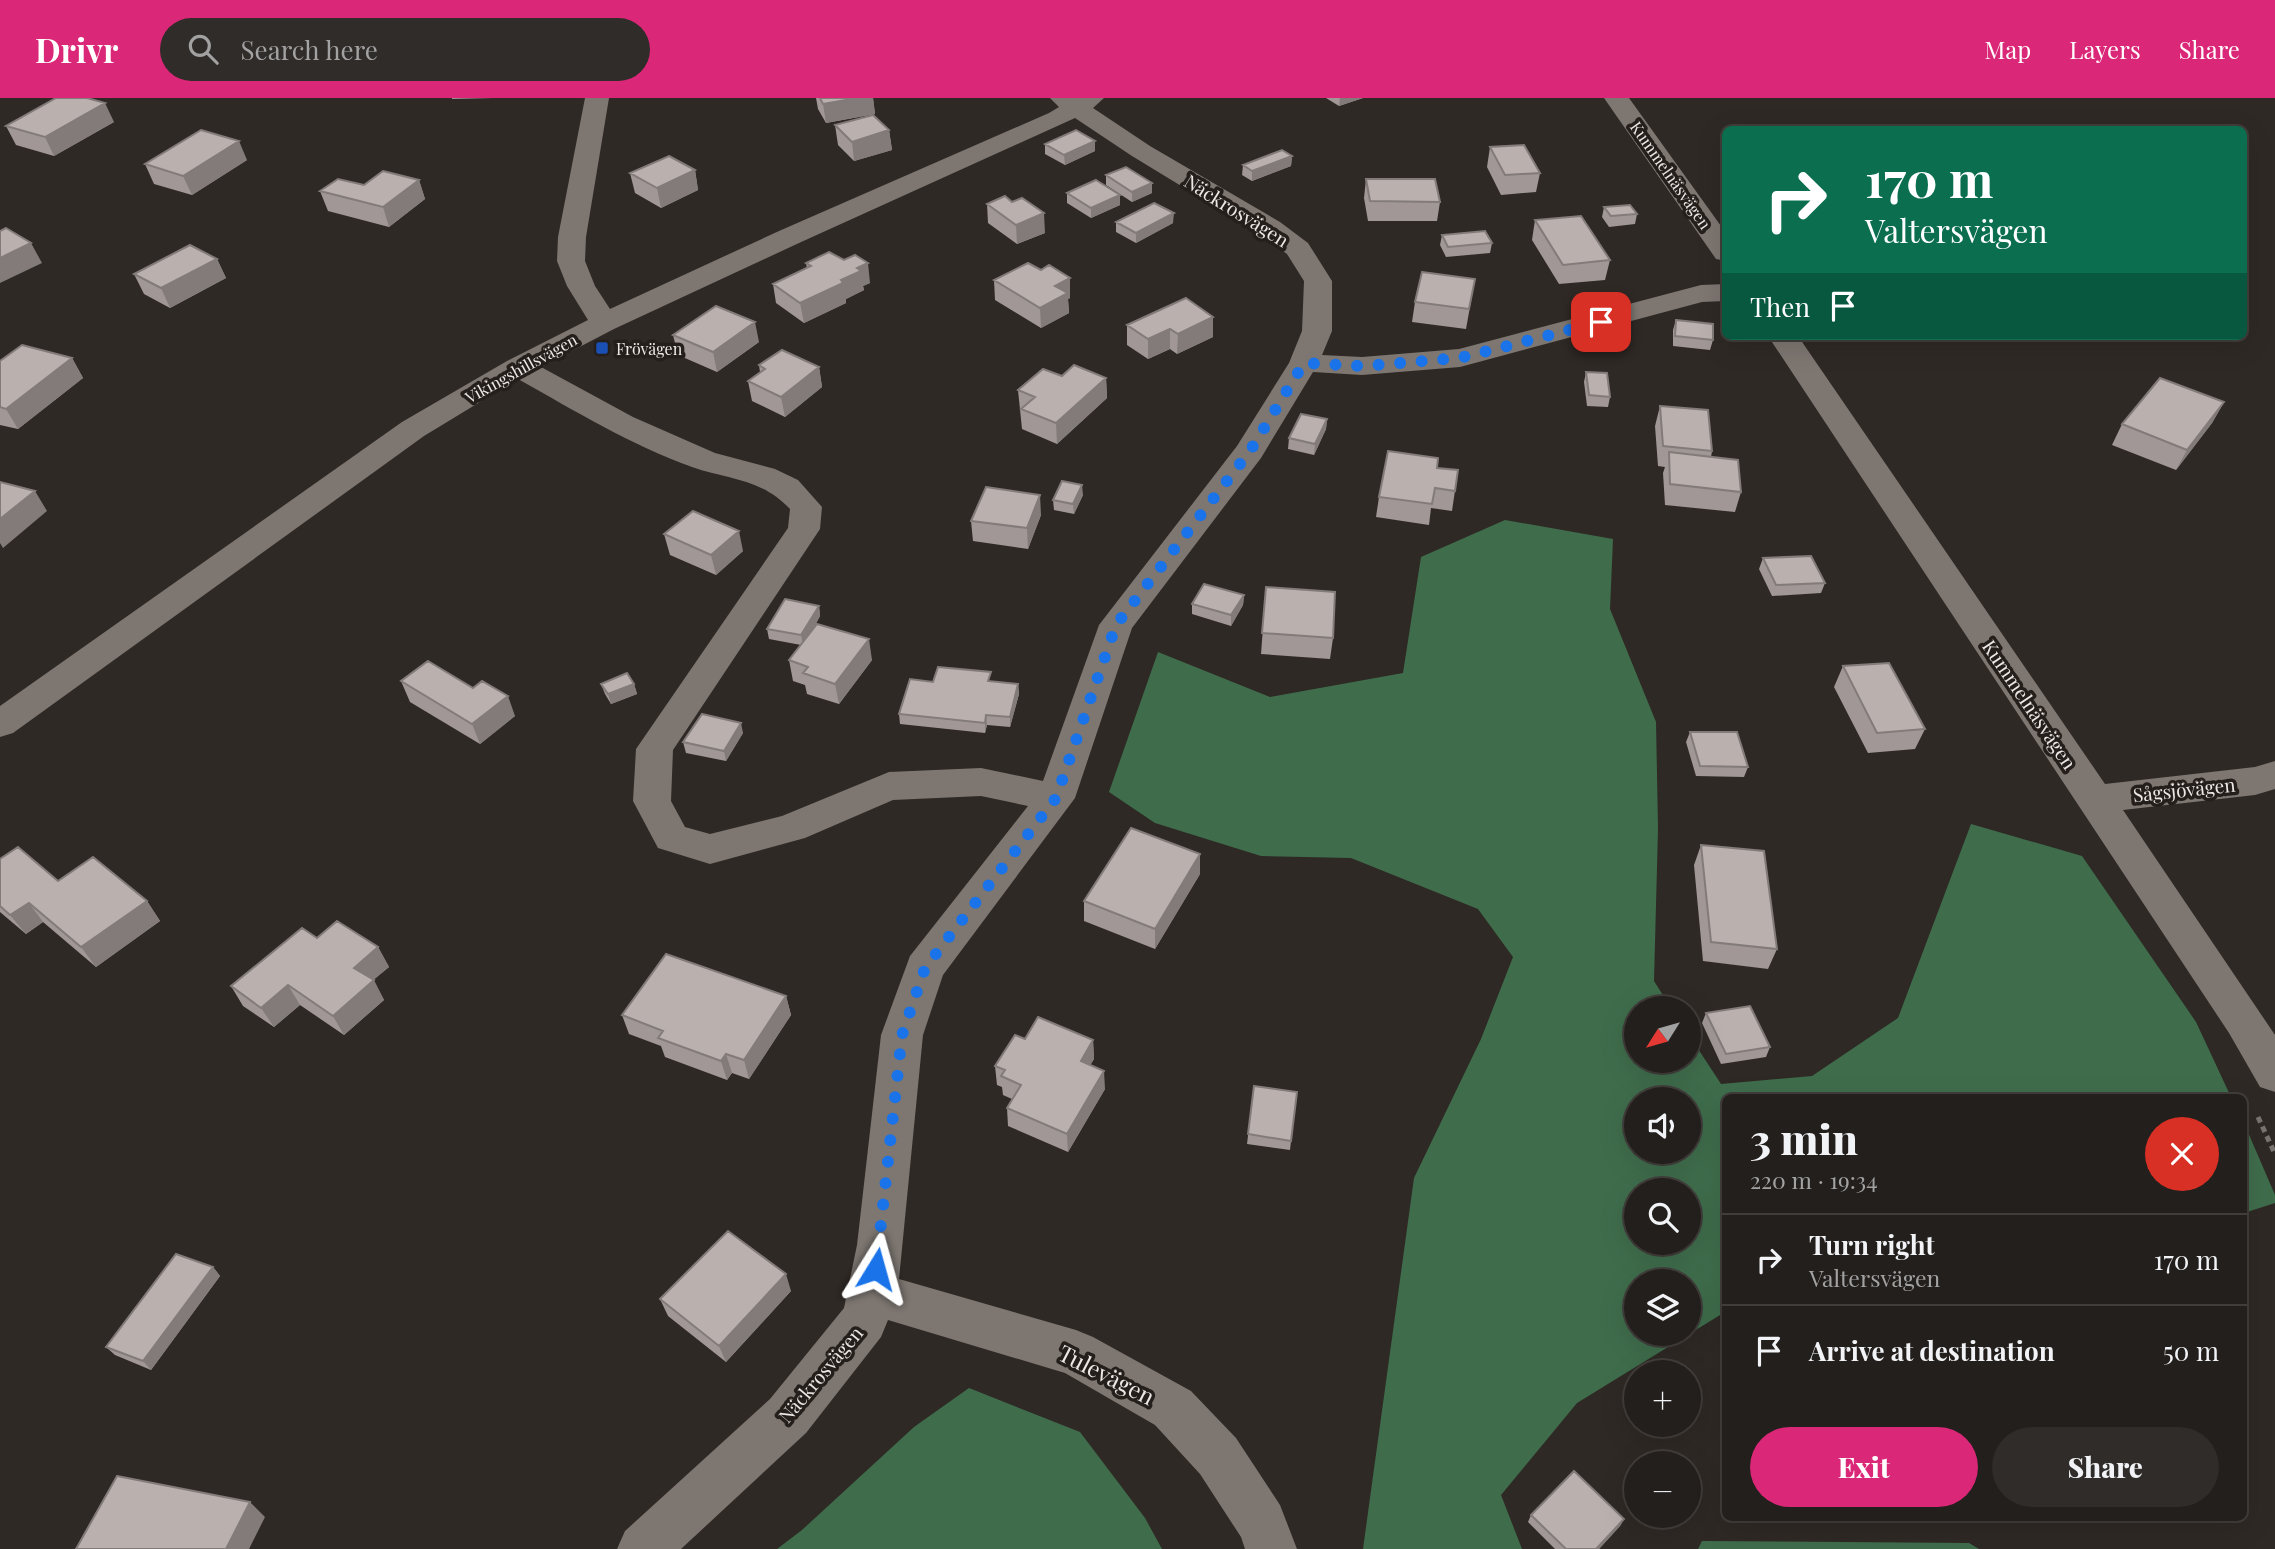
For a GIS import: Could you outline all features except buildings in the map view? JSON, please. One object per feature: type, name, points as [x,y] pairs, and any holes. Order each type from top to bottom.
[{"type":"street","points":[[597,98],[572,237],[571,261],[581,286],[604,323]]},
{"type":"street","name":"Kummelnäsvägen","points":[[1616,98],[1722,247]]},
{"type":"street","name":"Vikingshillsvägen","points":[[0,724],[413,429],[518,367],[604,323],[1077,101]]},
{"type":"street","name":"Näckrosvägen","points":[[643,1549],[788,1416],[864,1321],[873,1294],[880,1245],[902,1035],[925,968],[1056,798],[1116,625],[1250,451],[1304,363],[1317,331],[1318,281],[1298,249],[1270,228],[1141,151],[1077,101]]},
{"type":"street","points":[[1304,363],[1362,366],[1460,358],[1701,294],[1722,292]]},
{"type":"street","name":"Kummelnäsvägen","points":[[1786,340],[2244,1021],[2275,1074]]},
{"type":"street","points":[[518,367],[622,424],[692,455],[775,481],[787,487],[806,507],[804,529],[655,749],[652,801],[672,838],[710,849],[791,828],[889,786],[981,782],[1056,798]]},
{"type":"street","name":"Sågsjövägen","points":[[2093,799],[2255,781],[2275,775]]},
{"type":"street","name":"Tulevägen","points":[[873,1294],[1076,1353],[1173,1408],[1218,1457],[1262,1523],[1271,1549]]},
{"type":"green space","points":[[1505,520],[1613,539],[1610,609],[1656,722],[1658,828],[1654,981],[1663,996],[1624,996],[1624,1073],[1701,1073],[1701,1053],[1721,1084],[1812,1076],[1898,1018],[1971,824],[2082,856],[2196,1022],[2230,1094],[1722,1094],[1722,1314],[1701,1327],[1701,1269],[1624,1269],[1624,1346],[1670,1346],[1647,1360],[1624,1360],[1624,1374],[1577,1403],[1501,1495],[1522,1549],[1363,1549],[1414,1178],[1481,1039],[1513,957],[1478,909],[1351,858],[1261,856],[1155,823],[1109,792],[1158,652],[1270,697],[1403,673],[1421,557]]},
{"type":"green space","points":[[2247,1130],[2275,1195],[2275,1203],[2247,1212]]},
{"type":"green space","points":[[969,1388],[1080,1432],[1145,1518],[1162,1549],[777,1549],[802,1530],[914,1427]]},
{"type":"green space","points":[[1702,1541],[1969,1543],[1979,1549],[1698,1549]]},
{"type":"place","name":"Frövägen","points":[[602,348]]},
{"type":"route","points":[[876,1269],[902,1035],[925,968],[1056,798],[1116,625],[1250,451],[1304,363],[1362,366],[1460,358],[1601,322]]}]
